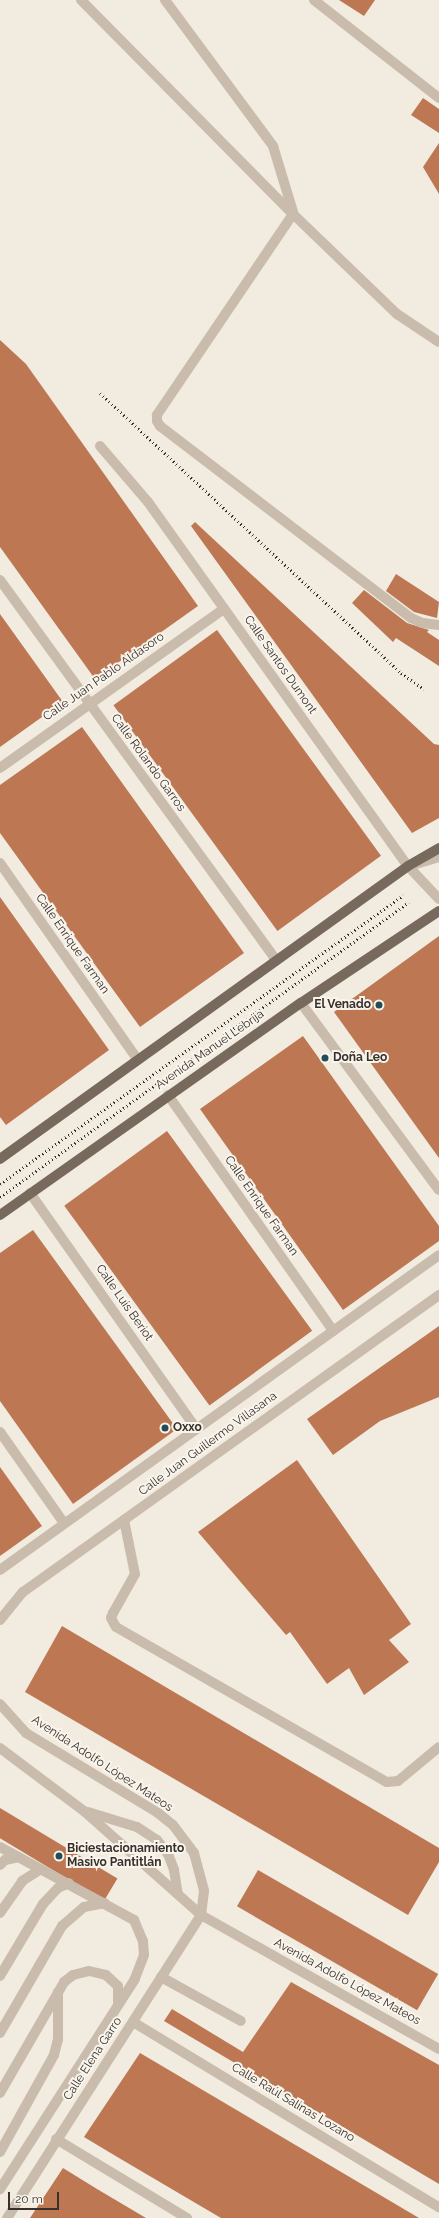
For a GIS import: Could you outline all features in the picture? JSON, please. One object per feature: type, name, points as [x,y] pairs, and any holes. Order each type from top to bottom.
[{"type":"main road","points":[[1,1154],[137,1060],[408,866],[439,848]]},
{"type":"main road","name":"Avenida Manuel Lebrija","points":[[0,1215],[168,1095],[301,1003],[439,911]]},
{"type":"street","points":[[81,0],[293,214],[397,314],[439,342]]},
{"type":"street","points":[[165,0],[273,146],[293,214]]},
{"type":"street","points":[[314,0],[439,98]]},
{"type":"street","points":[[293,214],[157,415],[157,421],[166,430],[411,618],[422,623],[439,625]]},
{"type":"street","name":"Calle Santos Dumont","points":[[100,446],[148,502],[408,866],[439,899]]},
{"type":"street","name":"Calle Rolando Garros","points":[[0,580],[276,960]]},
{"type":"street","name":"Calle Juan Pablo Aldasoro","points":[[0,768],[224,609]]},
{"type":"street","points":[[408,866],[439,857]]},
{"type":"street","name":"Calle Enrique Farman","points":[[0,863],[137,1060]]},
{"type":"street","points":[[301,1003],[439,1190]]},
{"type":"street","name":"Calle Enrique Farman","points":[[168,1095],[333,1331]]},
{"type":"street","name":"Calle Luis Beriot","points":[[30,1193],[196,1428]]},
{"type":"street","name":"Calle Juan Guillermo Villasana","points":[[0,1570],[439,1255]]},
{"type":"street","name":"Calle Juan Guillermo Villasana","points":[[0,1620],[23,1592],[439,1295]]},
{"type":"street","points":[[0,1432],[64,1523]]},
{"type":"street","points":[[124,1520],[135,1574],[112,1613],[112,1623],[116,1627],[387,1782],[398,1781],[439,1747]]},
{"type":"street","name":"Avenida Adolfo López Mateos","points":[[0,1704],[26,1733],[158,1813],[173,1825],[194,1853],[200,1869],[204,1891],[201,1915]]},
{"type":"street","name":"Avenida Adolfo López Mateos","points":[[0,1748],[84,1811],[201,1915],[439,2049]]},
{"type":"street","points":[[84,1811],[137,1827],[157,1840],[168,1854],[174,1870],[178,1894]]},
{"type":"street","points":[[0,1847],[69,1883],[134,1920],[143,1941],[140,1968],[0,2189]]},
{"type":"street","points":[[0,1865],[5,1860],[19,1857]]},
{"type":"street","points":[[0,1913],[22,1881],[41,1869]]},
{"type":"street","points":[[0,1976],[43,1904],[58,1888],[69,1883]]},
{"type":"street","points":[[0,2033],[62,1926],[84,1907],[105,1903]]},
{"type":"street","name":"Calle Elena Garro","points":[[7,2218],[56,2139],[201,1915]]},
{"type":"street","points":[[0,2093],[64,1982],[73,1975],[89,1971],[98,1972],[118,1986],[118,2004]]},
{"type":"street","points":[[161,1977],[241,2021]]},
{"type":"street","points":[[0,2152],[54,2055],[58,2039],[58,1992]]},
{"type":"street","name":"Calle Raúl Salinas Lozano","points":[[133,2022],[439,2207]]},
{"type":"street","points":[[56,2139],[187,2218]]},
{"type":"building","points":[[339,0],[375,0],[364,16]]},
{"type":"building","points":[[423,98],[439,109],[439,133],[411,115]]},
{"type":"building","points":[[439,143],[439,194],[423,167]]},
{"type":"building","points":[[0,340],[26,364],[198,606],[95,679],[0,547]]},
{"type":"building","points":[[195,522],[434,744],[439,745],[439,818],[412,833],[191,526]]},
{"type":"building","points":[[396,574],[439,602],[437,618],[414,612],[386,591]]},
{"type":"building","points":[[364,590],[407,623],[429,630],[427,632],[439,640],[439,666],[396,638],[393,642],[352,603]]},
{"type":"building","points":[[0,614],[63,702],[0,747]]},
{"type":"building","points":[[217,630],[381,856],[277,931],[113,705]]},
{"type":"building","points":[[82,727],[244,953],[140,1027],[0,833],[0,785]]},
{"type":"building","points":[[0,897],[109,1050],[6,1125],[0,1117]]},
{"type":"building","points":[[439,936],[439,1158],[334,1012]]},
{"type":"building","points":[[303,1036],[439,1226],[439,1241],[343,1310],[200,1109]]},
{"type":"building","points":[[167,1131],[312,1331],[209,1405],[64,1206]]},
{"type":"building","points":[[33,1230],[177,1429],[73,1504],[0,1401],[0,1253]]},
{"type":"building","points":[[439,1326],[439,1397],[380,1421],[333,1455],[307,1419]]},
{"type":"building","points":[[297,1460],[411,1624],[389,1640],[409,1662],[364,1695],[349,1668],[327,1684],[290,1632],[286,1635],[198,1532]]},
{"type":"building","points":[[0,1467],[42,1526],[0,1556]]},
{"type":"building","points":[[62,1626],[439,1848],[439,1862],[408,1915],[25,1692]]},
{"type":"building","name":"Biciestacionamiento Masivo Pantitlán","points":[[0,1808],[117,1879],[104,1901],[0,1838]]},
{"type":"building","points":[[258,1870],[438,1974],[417,2010],[237,1906]]},
{"type":"building","points":[[291,1982],[439,2065],[439,2184],[164,2021],[172,2009],[243,2052]]},
{"type":"building","points":[[140,2053],[419,2218],[221,2218],[119,2158],[84,2137]]},
{"type":"building","points":[[63,2168],[97,2189],[146,2218],[30,2218]]},
{"type":"railway","points":[[100,393],[401,673],[424,689]]},
{"type":"railway","points":[[0,1184],[403,895]]},
{"type":"railway","points":[[0,1197],[409,902]]},
{"type":"place","name":"El Venado","points":[[379,1005]]},
{"type":"place","name":"Doña Leo","points":[[325,1058]]},
{"type":"place","name":"Oxxo","points":[[165,1428]]},
{"type":"place","name":"Biciestacionamiento Masivo Pantitlán","points":[[59,1856]]}]
